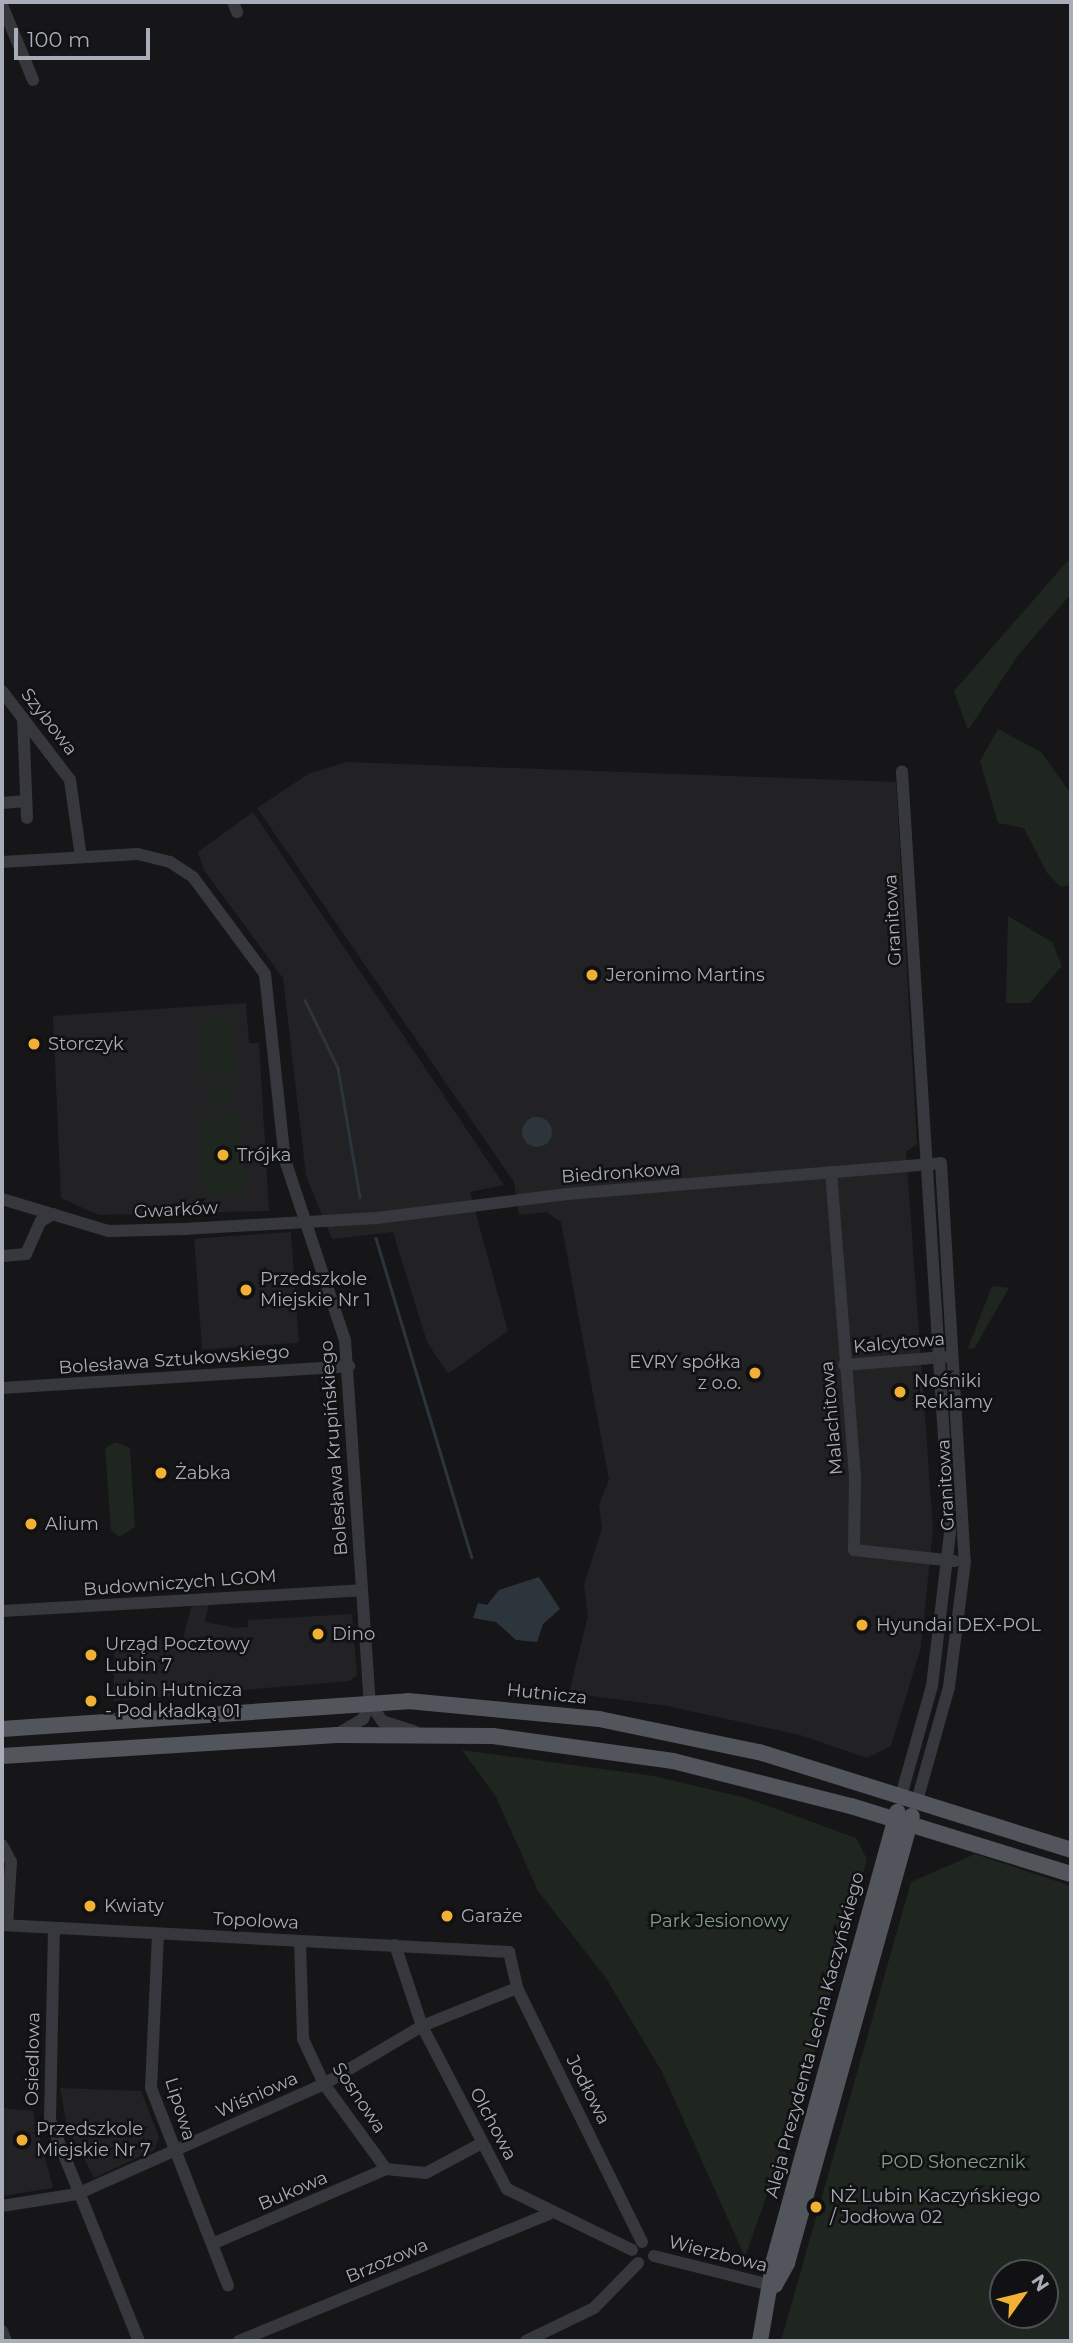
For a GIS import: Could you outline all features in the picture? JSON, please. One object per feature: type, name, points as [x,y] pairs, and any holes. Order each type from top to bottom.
[{"type":"main road","name":"Hutnicza","points":[[2,1729],[370,1703],[482,1706],[648,1726],[909,1798],[1071,1850]]},
{"type":"main road","points":[[2,1756],[415,1732],[673,1760],[902,1822],[1071,1874]]},
{"type":"main road","name":"Aleja Prezydenta Lecha Kaczyńskiego","points":[[760,2341],[774,2286],[774,2260],[909,1798]]},
{"type":"street","points":[[2,5],[33,80]]},
{"type":"street","name":"Szybowa","points":[[2,691],[70,780],[81,857]]},
{"type":"street","points":[[23,718],[27,818]]},
{"type":"street","name":"Granitowa","points":[[902,772],[939,1358],[948,1560],[932,1686],[909,1798]]},
{"type":"street","points":[[2,803],[26,801]]},
{"type":"street","name":"Bolesława Krupińskiego","points":[[2,862],[138,853],[178,866],[261,965],[270,992],[285,1160],[340,1321],[349,1366],[370,1703]]},
{"type":"street","name":"Granitowa","points":[[909,1798],[948,1687],[965,1562],[956,1355],[942,1163]]},
{"type":"street","name":"Biedronkowa","points":[[303,1219],[377,1218],[942,1163]]},
{"type":"street","name":"Malachitowa","points":[[831,1172],[854,1550],[965,1562]]},
{"type":"street","name":"Gwarków","points":[[2,1199],[109,1231],[303,1219]]},
{"type":"street","points":[[2,1256],[26,1254],[41,1222],[53,1214]]},
{"type":"street","name":"Kalcytowa","points":[[844,1365],[956,1355]]},
{"type":"street","name":"Bolesława Sztukowskiego","points":[[2,1388],[349,1366]]},
{"type":"street","name":"Budowniczych LGOM","points":[[2,1611],[361,1590]]},
{"type":"street","points":[[370,1703],[382,1721],[415,1732]]},
{"type":"street","points":[[336,1735],[363,1719],[370,1703]]},
{"type":"street","points":[[2,1845],[11,1862],[4,1925]]},
{"type":"street","name":"Topolowa","points":[[4,1925],[509,1952]]},
{"type":"street","name":"Osiedlowa","points":[[54,1928],[47,2091],[50,2120],[77,2194],[139,2341]]},
{"type":"street","name":"Lipowa","points":[[158,1934],[151,2088],[228,2285]]},
{"type":"street","name":"Sosnowa","points":[[300,1941],[301,2030],[324,2084],[386,2169]]},
{"type":"street","name":"Olchowa","points":[[395,1945],[422,2026],[482,2143],[512,2194],[549,2214],[637,2246]]},
{"type":"street","name":"Jodłowa","points":[[509,1952],[517,1988],[637,2246]]},
{"type":"street","name":"Wiśniowa","points":[[2,2206],[77,2194],[324,2084],[422,2026],[517,1988]]},
{"type":"street","points":[[386,2169],[426,2173],[482,2143]]},
{"type":"street","name":"Bukowa","points":[[212,2244],[386,2169]]},
{"type":"street","name":"Brzozowa","points":[[239,2341],[549,2214]]},
{"type":"street","points":[[637,2246],[654,2256]]},
{"type":"street","points":[[637,2246],[638,2263]]},
{"type":"street","points":[[526,2341],[554,2337],[594,2308],[638,2263],[654,2256]]},
{"type":"street","name":"Wierzbowa","points":[[654,2256],[774,2286]]},
{"type":"street","points":[[2,2331],[6,2341]]},
{"type":"shaded area","points":[[347,762],[896,782],[917,1144],[906,1152],[933,1529],[921,1647],[891,1746],[867,1758],[800,1735],[667,1706],[569,1693],[588,1616],[584,1585],[602,1528],[599,1504],[609,1480],[561,1222],[547,1212],[519,1215],[514,1182],[257,808],[308,774]]},
{"type":"shaded area","points":[[253,812],[504,1185],[470,1192],[508,1331],[448,1374],[427,1342],[393,1232],[332,1239],[306,1176],[283,978],[204,870],[198,852]]},
{"type":"shaded area","points":[[246,1003],[249,1043],[259,1043],[269,1211],[99,1215],[61,1198],[53,1016]]},
{"type":"shaded area","points":[[537,1117],[548,1121],[552,1132],[548,1143],[537,1147],[526,1143],[522,1132],[526,1121]]},
{"type":"shaded area","name":"Przedszkole Miejskie Nr 1","points":[[291,1232],[299,1343],[202,1349],[194,1239]]},
{"type":"shaded area","points":[[539,1577],[560,1609],[543,1624],[537,1642],[516,1640],[496,1622],[473,1618],[478,1603],[487,1605],[499,1590]]},
{"type":"shaded area","points":[[209,1603],[205,1622],[236,1628],[248,1627],[248,1620],[352,1614],[357,1675],[350,1681],[113,1701],[115,1642],[183,1638],[192,1604]]},
{"type":"shaded area","points":[[60,2088],[141,2091],[159,2137],[154,2150],[94,2178],[67,2126]]},
{"type":"shaded area","name":"Przedszkole Miejskie Nr 7","points":[[2,2108],[33,2111],[53,2188],[2,2196]]},
{"type":"green space","points":[[1071,557],[1071,594],[1019,654],[968,730],[954,691]]},
{"type":"green space","points":[[998,729],[1041,752],[1071,794],[1071,885],[1061,887],[1047,873],[1024,828],[998,823],[980,761]]},
{"type":"green space","points":[[1008,916],[1052,942],[1062,966],[1030,1003],[1006,1003]]},
{"type":"green space","points":[[233,1016],[237,1076],[202,1078],[198,1018]]},
{"type":"green space","points":[[221,1082],[230,1086],[234,1095],[230,1104],[221,1108],[212,1104],[208,1095],[212,1086]]},
{"type":"green space","name":"Trójka","points":[[241,1113],[245,1195],[204,1197],[200,1115]]},
{"type":"green space","points":[[992,1286],[1009,1288],[974,1349],[968,1348]]},
{"type":"green space","points":[[116,1442],[130,1448],[135,1527],[119,1537],[111,1530],[105,1448]]},
{"type":"green space","name":"Park Jesionowy","points":[[462,1750],[654,1776],[746,1798],[856,1838],[867,1859],[789,2148],[777,2166],[745,2257],[662,2072],[606,1978],[538,1891],[496,1797]]},
{"type":"green space","name":"POD Słonecznik","points":[[975,1854],[1071,1886],[1071,2341],[781,2341],[911,1882]]},
{"type":"waterway","points":[[305,1000],[338,1068],[360,1197]]},
{"type":"waterway","points":[[376,1238],[472,1557]]},
{"type":"place","name":"Jeronimo Martins","points":[[592,975]]},
{"type":"place","name":"Storczyk","points":[[34,1044]]},
{"type":"place","name":"Trójka","points":[[223,1155]]},
{"type":"place","name":"Przedszkole Miejskie Nr 1","points":[[246,1290]]},
{"type":"place","name":"EVRY spółka z o.o.","points":[[755,1373]]},
{"type":"place","name":"Nośniki Reklamy","points":[[900,1392]]},
{"type":"place","name":"Żabka","points":[[161,1473]]},
{"type":"place","name":"Alium","points":[[31,1524]]},
{"type":"place","name":"Hyundai DEX-POL","points":[[862,1625]]},
{"type":"place","name":"Dino","points":[[318,1634]]},
{"type":"place","name":"Urząd Pocztowy Lubin 7","points":[[91,1655]]},
{"type":"place","name":"Lubin Hutnicza - Pod kładką 01","points":[[91,1701]]},
{"type":"place","name":"Kwiaty","points":[[90,1906]]},
{"type":"place","name":"Garaże","points":[[447,1916]]},
{"type":"place","name":"Przedszkole Miejskie Nr 7","points":[[22,2140]]},
{"type":"place","name":"NŻ Lubin Kaczyńskiego / Jodłowa 02","points":[[816,2207]]}]
